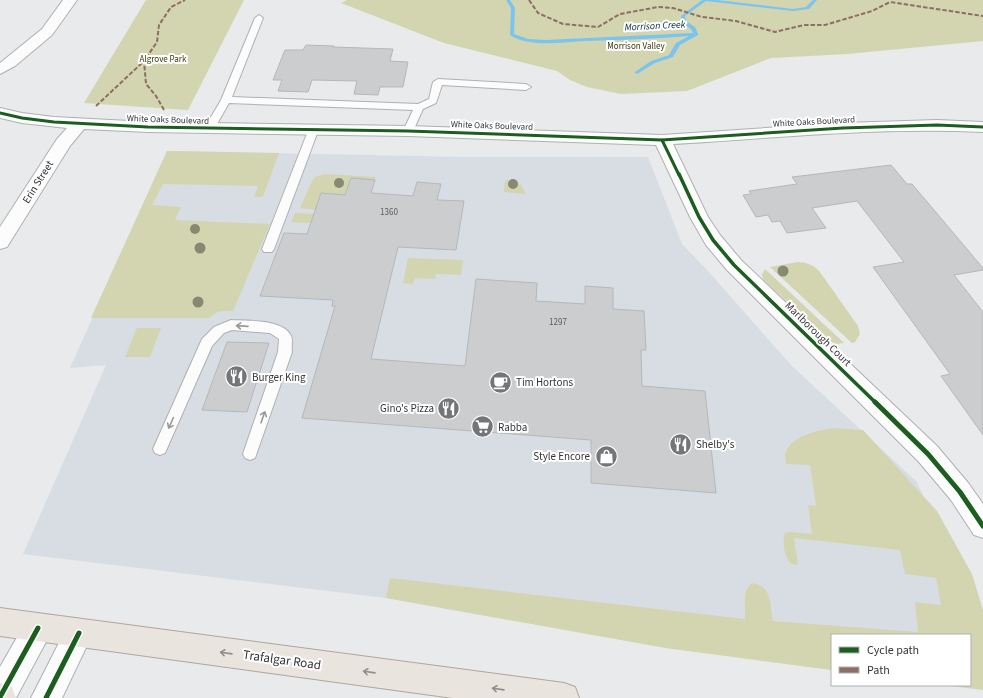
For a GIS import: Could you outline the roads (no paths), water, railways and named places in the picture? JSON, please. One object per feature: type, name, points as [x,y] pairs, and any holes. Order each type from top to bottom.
[{"type":"main road","name":"Trafalgar Road","points":[[0,622],[564,698]]},
{"type":"street","points":[[0,69],[10,63],[47,32],[70,0]]},
{"type":"street","name":"White Oaks Boulevard","points":[[0,113],[22,118],[79,124],[209,129],[408,131],[662,140],[843,128],[937,125],[983,127]]},
{"type":"street","name":"Erin Street","points":[[0,242],[63,143],[79,124]]},
{"type":"street","name":"Marlborough Court","points":[[662,140],[699,217],[713,240],[730,260],[928,454],[960,492],[983,526]]},
{"type":"street","points":[[0,698],[38,628]]},
{"type":"street","points":[[46,698],[79,633]]},
{"type":"lane","points":[[209,129],[226,100],[259,18]]},
{"type":"lane","points":[[226,100],[419,107],[433,101],[438,82],[526,87]]},
{"type":"lane","points":[[408,131],[419,107]]},
{"type":"lane","points":[[268,249],[313,131]]},
{"type":"lane","points":[[160,449],[206,343],[219,330],[231,325],[273,328],[285,337],[285,352],[250,454]]},
{"type":"waterway","name":"Morrison Creek","points":[[508,0],[513,8],[512,35],[528,40],[546,42],[696,34],[693,28],[684,22],[683,16],[705,0],[793,10],[807,8],[815,0]]},
{"type":"waterway","points":[[637,73],[653,62],[671,56],[678,44],[694,35]]},
{"type":"place","name":"Burger King","points":[[236,377]]},
{"type":"place","name":"Tim Hortons","points":[[500,382]]},
{"type":"place","name":"Gino's Pizza","points":[[449,408]]},
{"type":"place","name":"Rabba","points":[[482,427]]},
{"type":"place","name":"Shelby's","points":[[680,444]]},
{"type":"place","name":"Style Encore","points":[[606,456]]},
{"type":"park label","name":"Morrison Valley","points":[[636,46]]},
{"type":"park label","name":"Algrove Park","points":[[163,59]]}]
